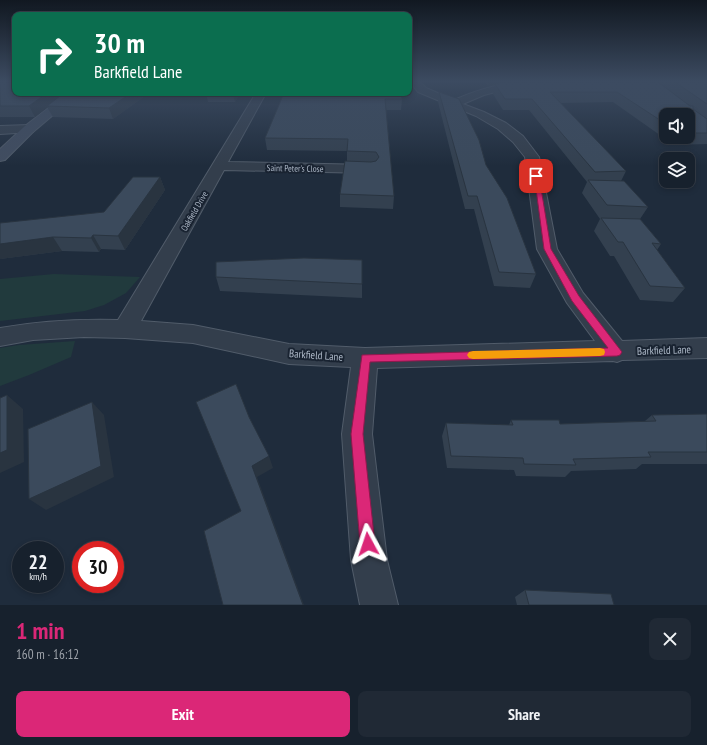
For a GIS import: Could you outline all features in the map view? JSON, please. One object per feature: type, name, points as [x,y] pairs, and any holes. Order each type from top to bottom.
[{"type":"street","points":[[0,157],[29,129],[52,110]]},
{"type":"street","name":"Oakfield Drive","points":[[125,329],[251,110]]},
{"type":"street","points":[[470,110],[502,126],[518,139],[532,157],[548,249],[575,298],[617,352]]},
{"type":"street","points":[[0,130],[29,129]]},
{"type":"street","name":"Saint Peter's Close","points":[[220,166],[370,169]]},
{"type":"street","name":"Barkfield Lane","points":[[0,337],[32,331],[84,328],[125,329],[193,334],[289,354],[365,358],[617,352],[707,348]]},
{"type":"street","points":[[365,358],[357,434],[369,560],[379,605]]},
{"type":"green space","points":[[54,274],[140,277],[126,293],[104,305],[85,311],[0,321],[0,279]]},
{"type":"green space","points":[[75,341],[71,357],[0,386],[0,348],[19,345]]},
{"type":"building","points":[[277,110],[386,110],[394,196],[340,194],[345,161],[371,162],[376,161],[379,157],[376,152],[347,151],[348,139],[265,138]]},
{"type":"building","points":[[444,110],[464,110],[479,140],[486,165],[507,198],[536,274],[499,272],[477,196],[468,196]]},
{"type":"building","points":[[542,110],[568,110],[626,171],[595,172]]},
{"type":"building","points":[[645,110],[659,110],[659,119]]},
{"type":"building","points":[[695,110],[707,119],[707,133],[695,133]]},
{"type":"building","points":[[133,177],[160,177],[118,236],[93,235],[91,238],[53,237],[0,244],[0,223],[104,212]]},
{"type":"building","points":[[588,180],[624,181],[648,207],[607,205]]},
{"type":"building","points":[[601,218],[640,219],[661,244],[652,243],[685,288],[650,286],[623,242],[618,242]]},
{"type":"building","points":[[304,258],[362,260],[362,284],[216,277],[216,262]]},
{"type":"building","points":[[236,384],[249,417],[269,456],[252,466],[303,605],[223,605],[204,531],[241,511],[196,402]]},
{"type":"building","points":[[7,395],[7,450],[0,453],[0,398]]},
{"type":"building","points":[[92,402],[101,466],[29,499],[28,429]]},
{"type":"building","points":[[707,414],[707,452],[648,452],[651,457],[573,459],[576,465],[524,464],[523,458],[451,456],[446,423],[513,425],[511,420],[559,420],[560,424],[656,421],[652,415]]},
{"type":"building","points":[[525,590],[611,594],[614,605],[529,605]]},
{"type":"slow traffic","points":[[473,355],[600,352]]},
{"type":"route","points":[[368,544],[357,434],[365,358],[617,352],[575,298],[548,249],[540,211],[536,176]]}]
